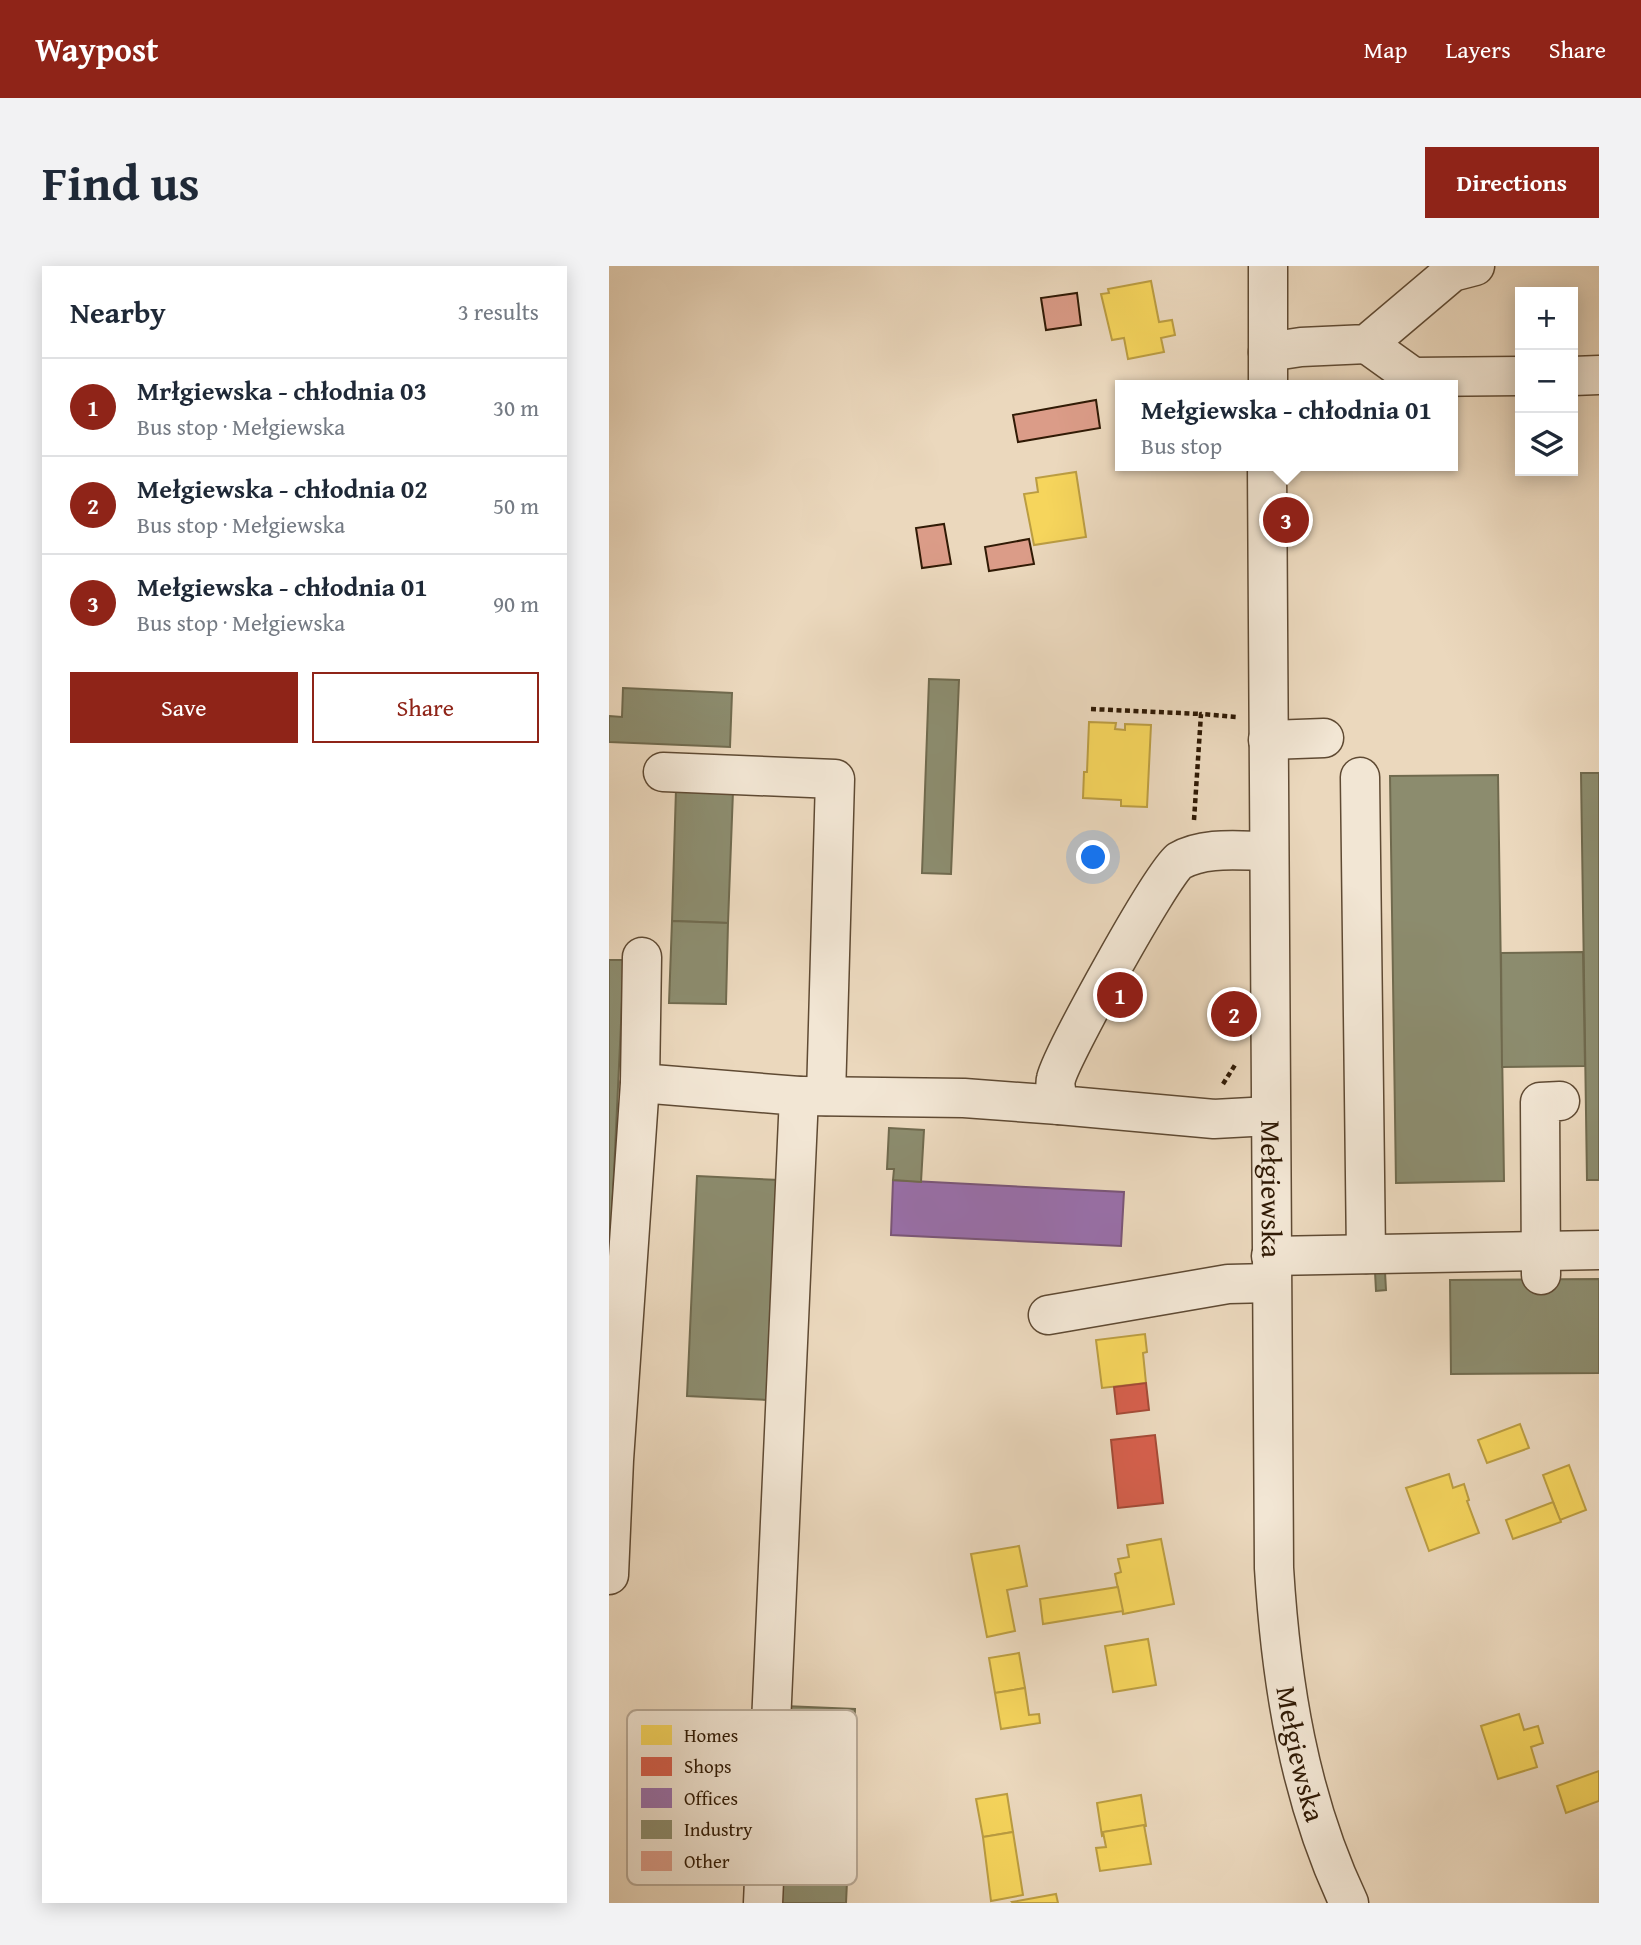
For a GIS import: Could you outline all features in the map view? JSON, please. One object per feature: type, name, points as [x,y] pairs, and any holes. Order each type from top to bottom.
[{"type":"street","points":[[1268,368],[1269,266]]},
{"type":"street","points":[[1268,368],[1301,347],[1367,344],[1452,272],[1475,266]]},
{"type":"street","points":[[1367,344],[1413,377],[1515,376]]},
{"type":"street","points":[[1578,376],[1599,375]]},
{"type":"street","name":"Mełgiewska","points":[[1267,471],[1258,729],[1268,851],[1274,1555],[1281,1653],[1294,1735],[1332,1862],[1349,1903]]},
{"type":"street","points":[[1258,729],[1324,738]]},
{"type":"street","points":[[663,772],[835,779],[775,1710]]},
{"type":"street","points":[[1360,777],[1366,1254]]},
{"type":"street","points":[[1059,1105],[1055,1081],[1069,1051],[1157,889],[1178,861],[1206,851],[1268,851]]},
{"type":"street","points":[[609,1575],[615,1446],[640,1083],[642,957]]},
{"type":"street","points":[[640,1083],[813,1096],[964,1098],[1214,1119],[1270,1116]]},
{"type":"street","points":[[1540,1264],[1540,1102],[1560,1101]]},
{"type":"street","points":[[1048,1315],[1228,1284],[1271,1270],[1366,1254],[1540,1264],[1599,1250]]},
{"type":"street","points":[[763,1903],[764,1885]]},
{"type":"path","points":[[1091,709],[1201,715],[1258,729]]},
{"type":"path","points":[[1193,832],[1201,715]]},
{"type":"path","points":[[1214,1119],[1215,1090],[1227,1079],[1238,1057]]},
{"type":"building: Homes","points":[[1151,281],[1159,322],[1172,320],[1175,335],[1161,338],[1164,352],[1128,359],[1124,338],[1112,340],[1101,294],[1109,293],[1108,289]]},
{"type":"building: Homes","points":[[1076,472],[1086,537],[1034,545],[1024,494],[1038,492],[1036,478]]},
{"type":"building: Homes","points":[[1089,722],[1116,723],[1115,729],[1125,730],[1125,724],[1151,725],[1147,807],[1121,806],[1121,800],[1083,798]]},
{"type":"building: Homes","points":[[1145,1334],[1147,1352],[1143,1353],[1146,1383],[1102,1388],[1096,1340]]},
{"type":"building: Homes","points":[[1520,1424],[1529,1448],[1487,1463],[1478,1440]]},
{"type":"building: Homes","points":[[1569,1465],[1586,1510],[1560,1520],[1543,1475]]},
{"type":"building: Homes","points":[[1449,1474],[1453,1488],[1464,1484],[1469,1500],[1467,1501],[1479,1533],[1429,1551],[1406,1488]]},
{"type":"building: Homes","points":[[1553,1502],[1561,1522],[1513,1539],[1506,1520]]},
{"type":"building: Homes","points":[[1161,1539],[1174,1604],[1123,1614],[1115,1574],[1121,1572],[1118,1559],[1129,1557],[1127,1545]]},
{"type":"building: Homes","points":[[1019,1546],[1027,1586],[1007,1590],[1015,1631],[987,1637],[971,1554]]},
{"type":"building: Homes","points":[[1118,1587],[1123,1611],[1043,1624],[1040,1599]]},
{"type":"building: Homes","points":[[1148,1639],[1156,1685],[1113,1692],[1105,1646]]},
{"type":"building: Homes","points":[[1019,1653],[1025,1688],[995,1693],[989,1658]]},
{"type":"building: Homes","points":[[1025,1688],[1029,1715],[1039,1714],[1040,1723],[1001,1729],[995,1693]]},
{"type":"building: Homes","points":[[1519,1714],[1524,1730],[1538,1726],[1543,1743],[1531,1747],[1537,1767],[1498,1779],[1481,1726]]},
{"type":"building: Homes","points":[[1599,1771],[1599,1801],[1566,1813],[1557,1786]]},
{"type":"building: Homes","points":[[1007,1794],[1013,1832],[983,1837],[976,1799]]},
{"type":"building: Homes","points":[[1141,1795],[1146,1826],[1103,1832],[1102,1836],[1097,1803]]},
{"type":"building: Homes","points":[[1144,1825],[1151,1864],[1100,1871],[1096,1848],[1106,1847],[1103,1832]]},
{"type":"building: Homes","points":[[1013,1832],[1023,1895],[991,1901],[983,1837]]},
{"type":"building: Homes","points":[[1056,1894],[1058,1903],[1012,1902]]},
{"type":"building: Shops","points":[[1146,1383],[1149,1410],[1117,1414],[1114,1387]]},
{"type":"building: Shops","points":[[1155,1435],[1163,1503],[1118,1508],[1111,1440]]},
{"type":"building: Offices","points":[[893,1180],[1124,1192],[1121,1246],[891,1235]]},
{"type":"building: Industry","points":[[929,679],[959,680],[951,874],[922,873]]},
{"type":"building: Industry","points":[[623,688],[732,693],[730,747],[609,742],[609,716],[622,717]]},
{"type":"building: Industry","points":[[1581,773],[1599,773],[1599,1180],[1587,1180]]},
{"type":"building: Industry","points":[[1498,775],[1504,1181],[1396,1183],[1390,776]]},
{"type":"building: Industry","points":[[676,789],[733,791],[728,923],[672,921]]},
{"type":"building: Industry","points":[[672,921],[728,923],[726,1004],[669,1003]]},
{"type":"building: Industry","points":[[1583,952],[1585,1066],[1502,1067],[1501,953]]},
{"type":"building: Industry","points":[[609,960],[624,960],[609,1278]]},
{"type":"building: Industry","points":[[889,1128],[924,1130],[921,1182],[893,1180],[894,1169],[887,1169]]},
{"type":"building: Industry","points":[[697,1176],[779,1180],[769,1400],[687,1396]]},
{"type":"building: Industry","points":[[1375,1272],[1385,1272],[1386,1290],[1376,1291]]},
{"type":"building: Industry","points":[[1599,1279],[1599,1373],[1451,1374],[1450,1280]]},
{"type":"building: Industry","points":[[784,1706],[855,1709],[855,1710],[784,1710]]},
{"type":"building: Industry","points":[[776,1885],[847,1885],[846,1903],[775,1903]]},
{"type":"building: Other","points":[[1077,293],[1081,325],[1046,330],[1041,298]]},
{"type":"building: Other","points":[[1096,400],[1100,428],[1018,442],[1013,415]]},
{"type":"building: Other","points":[[944,524],[951,564],[922,568],[916,528]]},
{"type":"building: Other","points":[[1029,539],[1034,564],[989,571],[985,547]]},
{"type":"place","name":"Mełgiewska - chłodnia 01","points":[[1286,520]]},
{"type":"place","name":"Mrłgiewska - chłodnia 03","points":[[1120,995]]},
{"type":"place","name":"Mełgiewska - chłodnia 02","points":[[1234,1014]]}]
